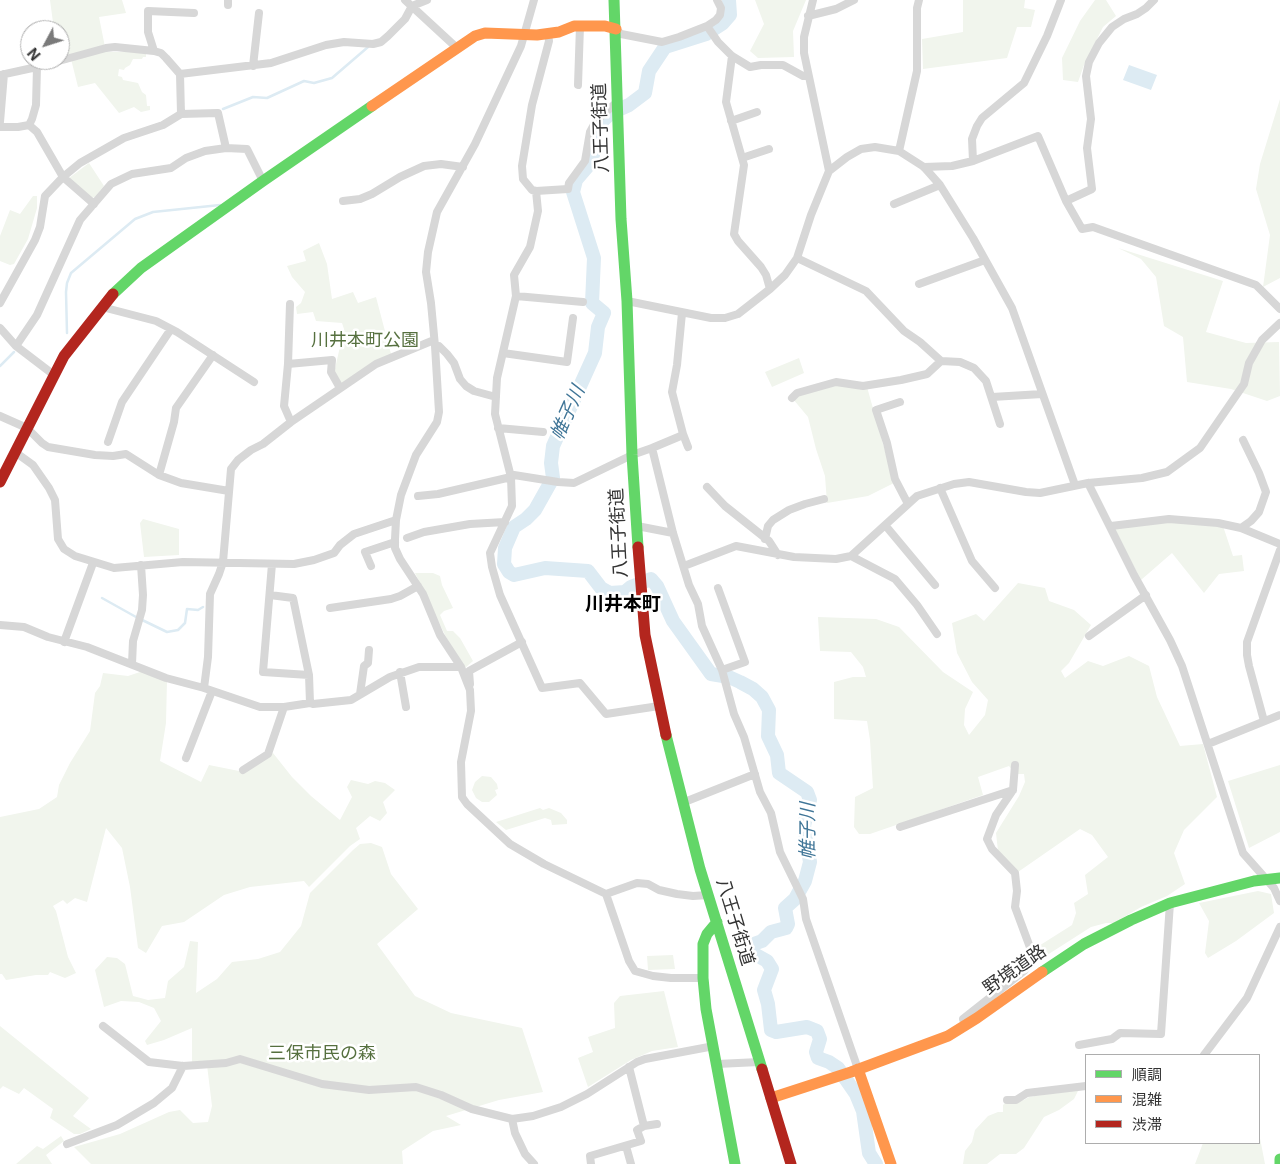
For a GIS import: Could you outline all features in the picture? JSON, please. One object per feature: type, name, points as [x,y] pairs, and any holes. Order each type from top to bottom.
[{"type":"main road","name":"八王子街道","points":[[614,0],[621,219],[627,301],[632,455],[640,591],[645,635],[659,706],[682,803],[758,1062],[791,1164]]},
{"type":"main road","points":[[0,482],[64,356],[113,294],[141,268],[263,181],[475,36],[485,34],[548,34],[580,26],[605,26],[616,29]]},
{"type":"main road","name":"野境道路","points":[[771,1098],[935,1042],[965,1026],[1084,944],[1170,903],[1209,892],[1280,878]]},
{"type":"main road","points":[[717,922],[707,934],[703,944],[703,978],[706,1008],[735,1164]]},
{"type":"main road","points":[[854,1071],[891,1164]]},
{"type":"main road","points":[[1280,1159],[1280,1164]]},
{"type":"street","points":[[405,0],[457,48]]},
{"type":"street","points":[[180,74],[271,63],[326,45],[344,42],[374,44],[380,42],[405,19],[412,6],[427,0]]},
{"type":"street","points":[[534,0],[525,34],[492,109],[463,167],[437,212],[428,252],[426,272],[431,303],[439,412],[437,422],[416,455],[400,495],[396,520],[395,548],[430,608],[440,635],[461,667],[468,686],[471,711],[461,762],[462,797],[467,804],[510,844],[544,864],[606,894],[629,961],[635,971],[671,978],[703,978]]},
{"type":"street","points":[[616,29],[621,34],[662,42],[710,30],[720,15],[721,8],[717,0]]},
{"type":"street","points":[[813,0],[804,37],[804,53],[829,171]]},
{"type":"street","points":[[808,16],[836,9],[854,0]]},
{"type":"street","points":[[899,151],[917,71],[917,8],[919,0]]},
{"type":"street","points":[[973,161],[972,139],[977,126],[988,113],[1024,83],[1047,36],[1061,0]]},
{"type":"street","points":[[1066,201],[1092,189],[1087,148],[1091,120],[1086,76],[1090,62],[1099,43],[1112,27],[1146,8],[1154,0]]},
{"type":"street","points":[[154,51],[148,32],[148,11],[194,13]]},
{"type":"street","points":[[252,66],[259,13]]},
{"type":"street","points":[[578,85],[580,26]]},
{"type":"street","points":[[710,30],[732,56],[750,67],[783,65],[803,76],[808,75]]},
{"type":"street","points":[[548,34],[549,41],[532,105],[522,166],[523,179],[532,190],[568,188],[585,160],[590,132],[596,121],[618,108]]},
{"type":"street","points":[[70,58],[115,47],[161,53],[180,74],[181,114]]},
{"type":"street","points":[[732,56],[726,102],[744,164],[744,176],[734,234],[738,242],[761,267],[766,275],[770,289]]},
{"type":"street","points":[[0,122],[2,75],[24,70]]},
{"type":"street","points":[[29,125],[36,104],[37,70]]},
{"type":"street","points":[[731,121],[757,112]]},
{"type":"street","points":[[0,303],[35,240],[40,227],[45,196],[80,163],[124,138],[163,125],[181,114],[218,113],[226,148]]},
{"type":"street","points":[[0,127],[29,125]]},
{"type":"street","points":[[29,125],[37,132],[63,177],[94,204]]},
{"type":"street","points":[[924,167],[952,166],[973,161],[1038,136],[1066,201],[1082,229],[1094,227],[1256,285],[1280,310]]},
{"type":"street","points":[[627,301],[711,318],[725,318],[738,314],[770,289],[797,258],[811,215],[829,171],[847,156],[861,149],[875,147],[899,151],[924,167],[940,185],[1012,308],[1075,485]]},
{"type":"street","points":[[16,346],[38,315],[80,220],[111,184],[132,174],[171,168],[186,158],[205,151],[226,148],[247,149],[263,181]]},
{"type":"street","points":[[742,158],[769,149]]},
{"type":"street","points":[[342,201],[360,199],[372,194],[400,177],[424,166],[440,164],[463,167]]},
{"type":"street","points":[[894,204],[940,185]]},
{"type":"street","points":[[536,190],[538,210],[535,229],[530,246],[514,275],[516,296],[497,378],[495,414],[512,477],[512,506],[490,553],[492,567],[500,595],[542,688],[580,683],[606,714],[659,706]]},
{"type":"street","points":[[797,258],[866,292],[898,325],[941,361],[960,362],[974,368],[986,381],[1000,424]]},
{"type":"street","points":[[919,284],[985,260]]},
{"type":"street","points":[[516,296],[583,302]]},
{"type":"street","points":[[290,304],[288,364],[284,406],[291,422]]},
{"type":"street","points":[[102,307],[156,321],[254,382]]},
{"type":"street","points":[[682,312],[677,366],[672,392],[688,447]]},
{"type":"street","points":[[503,353],[567,362],[573,318]]},
{"type":"street","points":[[684,566],[736,546],[778,555],[820,559],[836,559],[851,556],[917,496],[940,488],[968,482],[1040,493],[1075,485],[1142,478],[1167,472],[1200,448],[1244,384],[1249,363],[1262,340],[1280,323]]},
{"type":"street","points":[[0,328],[16,346],[54,375]]},
{"type":"street","points":[[108,442],[122,402],[171,329]]},
{"type":"street","points":[[186,758],[208,690],[210,594],[220,574],[223,562],[230,469],[251,450],[263,444],[291,422],[376,364],[434,343],[440,346],[454,363],[460,379],[466,386],[474,391],[496,397]]},
{"type":"street","points":[[160,475],[176,408],[213,355]]},
{"type":"street","points":[[288,364],[332,360],[331,372],[340,388]]},
{"type":"street","points":[[792,398],[797,393],[836,382],[862,386],[927,374],[941,361]]},
{"type":"street","points":[[992,397],[1042,394]]},
{"type":"street","points":[[900,402],[876,410],[895,480],[908,504]]},
{"type":"street","points":[[0,416],[27,428],[48,447],[95,455],[113,456],[126,454],[160,475],[181,483],[229,491]]},
{"type":"street","points":[[498,428],[543,432]]},
{"type":"street","points":[[418,496],[428,496],[514,475],[574,483],[632,455],[684,434]]},
{"type":"street","points":[[1241,528],[1259,512],[1266,492],[1260,473],[1243,440]]},
{"type":"street","points":[[652,448],[673,532],[689,585],[698,604],[702,626],[722,670],[734,714],[744,737],[760,792],[771,813],[780,852],[803,899],[805,915],[854,1071]]},
{"type":"street","points":[[15,452],[33,465],[49,488],[54,500],[58,538],[64,549],[75,556],[93,563],[114,568],[183,562],[294,564],[334,553],[340,545],[354,534],[396,520]]},
{"type":"street","points":[[1088,483],[1182,666],[1243,853],[1274,888],[1280,901]]},
{"type":"street","points":[[707,487],[725,506],[769,542],[778,555]]},
{"type":"street","points":[[940,488],[972,561],[995,588]]},
{"type":"street","points":[[765,539],[768,526],[774,520],[789,510],[824,499]]},
{"type":"street","points":[[1111,526],[1169,519],[1218,523],[1241,528],[1280,544]]},
{"type":"street","points":[[407,538],[424,532],[470,524],[505,522]]},
{"type":"street","points":[[885,525],[935,585]]},
{"type":"street","points":[[636,526],[673,532]]},
{"type":"street","points":[[371,566],[365,552],[395,542]]},
{"type":"street","points":[[1264,721],[1249,666],[1247,642],[1280,550]]},
{"type":"street","points":[[851,556],[895,579],[917,605],[937,634]]},
{"type":"street","points":[[64,642],[93,563]]},
{"type":"street","points":[[272,564],[263,672],[309,675]]},
{"type":"street","points":[[132,664],[132,641],[142,610],[141,566]]},
{"type":"street","points":[[330,608],[390,599],[418,586]]},
{"type":"street","points":[[718,588],[745,662],[722,670]]},
{"type":"street","points":[[270,595],[293,598],[309,675],[310,703]]},
{"type":"street","points":[[1089,636],[1146,595]]},
{"type":"street","points":[[0,625],[24,628],[64,642],[87,646],[166,678],[260,707],[284,707],[351,700],[400,672],[419,667],[461,667]]},
{"type":"street","points":[[468,686],[470,684],[469,671],[522,642]]},
{"type":"street","points":[[360,694],[364,666],[368,663],[369,650]]},
{"type":"street","points":[[400,672],[406,707]]},
{"type":"street","points":[[243,770],[268,754],[284,707]]},
{"type":"street","points":[[1208,744],[1280,714]]},
{"type":"street","points":[[965,1026],[963,1018],[1028,966],[1031,950],[1015,907],[1018,891],[1015,873],[992,848],[987,839],[996,815],[1012,790],[1015,765]]},
{"type":"street","points":[[682,803],[755,774]]},
{"type":"street","points":[[900,827],[1012,790]]},
{"type":"street","points":[[606,894],[628,886],[648,884],[659,890],[677,894],[708,895]]},
{"type":"street","points":[[1080,1044],[1112,1039],[1120,1033],[1161,1034],[1170,903]]},
{"type":"street","points":[[1205,1054],[1247,998],[1280,927]]},
{"type":"street","points":[[103,1026],[149,1062],[184,1066],[226,1063],[240,1059],[322,1084],[369,1090],[416,1087],[472,1108],[512,1118],[533,1116],[562,1107],[644,1059],[714,1046]]},
{"type":"street","points":[[717,1064],[758,1062]]},
{"type":"street","points":[[67,1144],[117,1125],[154,1103],[172,1088],[184,1066]]},
{"type":"street","points":[[630,1067],[644,1126]]},
{"type":"street","points":[[1007,1100],[1016,1100],[1027,1093],[1085,1086]]},
{"type":"street","points":[[512,1118],[515,1133],[525,1154],[534,1164]]},
{"type":"street","points":[[592,1164],[590,1156],[641,1141],[638,1130],[644,1126],[657,1124]]},
{"type":"street","points":[[626,1146],[631,1164]]},
{"type":"green space","points":[[50,0],[122,0],[126,13],[99,17],[106,52],[146,52],[146,57],[133,59],[124,70],[119,69],[118,76],[122,77],[123,80],[138,83],[142,92],[146,95],[147,106],[150,106],[150,110],[141,112],[134,107],[119,113],[95,83],[78,87],[70,59],[70,20],[53,20]]},
{"type":"green space","points":[[755,0],[806,0],[793,31],[794,57],[758,58],[750,51],[764,24]]},
{"type":"green space","points":[[963,0],[1025,0],[1024,8],[1035,10],[1031,27],[1017,27],[1007,58],[923,69],[922,39],[963,32]]},
{"type":"green space","points":[[1095,0],[1106,0],[1116,16],[1103,27],[1084,65],[1078,82],[1063,80],[1062,58],[1080,21]]},
{"type":"green space","points":[[1280,99],[1280,278],[1263,287],[1270,235],[1256,189],[1260,164]]},
{"type":"green space","points":[[89,163],[104,186],[92,198],[69,178]]},
{"type":"green space","points":[[33,196],[37,196],[37,208],[28,239],[14,264],[10,265],[0,261],[0,236],[10,210],[20,214]]},
{"type":"green space","name":"川井本町公園","points":[[319,243],[327,264],[332,299],[353,292],[358,303],[376,297],[391,354],[342,385],[334,373],[344,329],[342,323],[316,321],[313,312],[297,314],[296,307],[301,303],[305,292],[292,277],[287,266],[306,261],[303,251]]},
{"type":"green space","points":[[1118,248],[1223,281],[1206,332],[1246,343],[1279,342],[1280,396],[1267,401],[1231,389],[1187,382],[1183,337],[1164,326],[1156,277],[1141,259]]},
{"type":"green space","points":[[799,358],[804,373],[772,387],[765,372]]},
{"type":"green space","points":[[839,384],[867,387],[894,483],[868,496],[827,503],[825,476],[808,417],[793,399],[798,394]]},
{"type":"green space","points":[[143,519],[179,529],[179,555],[144,557],[140,523]]},
{"type":"green space","points":[[1166,522],[1223,526],[1233,556],[1242,555],[1244,571],[1219,574],[1204,593],[1172,553],[1141,580],[1114,529]]},
{"type":"green space","points":[[415,573],[433,573],[440,576],[442,585],[453,608],[444,611],[440,615],[447,631],[453,631],[460,638],[473,661],[465,668],[446,637]]},
{"type":"green space","points":[[1018,583],[1045,588],[1049,601],[1074,610],[1091,625],[1069,663],[1061,671],[1065,678],[1088,661],[1103,666],[1129,656],[1149,666],[1157,697],[1180,746],[1203,744],[1217,797],[1184,830],[1174,853],[1185,884],[1167,896],[1141,907],[1114,923],[1091,927],[1030,966],[1034,949],[1072,925],[1076,913],[1074,903],[1088,894],[1085,875],[1108,857],[1092,835],[1080,829],[1018,872],[998,851],[996,833],[1019,796],[1025,782],[1024,774],[1015,774],[1009,766],[978,777],[983,795],[870,834],[859,834],[854,827],[855,797],[873,788],[867,721],[834,719],[834,682],[853,677],[866,677],[863,667],[851,652],[820,651],[818,617],[876,619],[899,627],[943,672],[973,692],[965,709],[964,725],[969,735],[985,715],[988,700],[972,682],[957,653],[952,623],[976,614],[984,621]]},
{"type":"green space","points":[[143,671],[167,680],[166,723],[160,761],[201,782],[209,765],[244,772],[273,753],[292,777],[311,796],[340,820],[352,797],[347,787],[351,780],[368,784],[375,781],[385,783],[395,790],[383,802],[387,813],[380,821],[370,816],[356,828],[360,839],[350,846],[309,887],[304,881],[250,887],[224,895],[184,922],[162,926],[146,953],[138,948],[130,887],[122,848],[106,828],[87,902],[75,898],[67,904],[63,900],[53,906],[68,957],[76,973],[65,978],[50,972],[48,975],[6,980],[0,974],[0,817],[39,809],[57,797],[59,785],[70,763],[90,731],[95,693],[100,686],[103,673],[128,676]]},
{"type":"green space","points":[[1280,765],[1280,832],[1249,848],[1228,781]]},
{"type":"green space","points":[[482,776],[491,777],[497,784],[498,789],[495,790],[497,795],[489,802],[482,802],[476,798],[472,790],[475,782]]},
{"type":"green space","points":[[540,808],[543,810],[549,808],[561,813],[567,820],[567,824],[552,825],[551,820],[545,818],[506,830],[496,822]]},
{"type":"green space","name":"三保市民の森","points":[[371,843],[382,847],[391,874],[418,909],[377,944],[415,996],[451,1013],[522,1028],[543,1092],[499,1100],[446,1116],[461,1125],[433,1131],[402,1151],[403,1164],[91,1164],[74,1147],[120,1134],[169,1112],[180,1110],[193,1123],[208,1122],[212,1106],[207,1065],[192,1064],[192,1028],[147,1045],[145,1041],[161,1021],[154,1008],[139,1002],[121,1001],[104,1007],[95,970],[107,957],[117,958],[125,964],[133,996],[148,1000],[165,998],[168,981],[184,967],[190,941],[198,942],[196,993],[217,979],[232,962],[258,959],[280,952],[301,926],[310,893],[360,844]]},
{"type":"green space","points":[[1258,891],[1271,894],[1274,913],[1236,941],[1208,958],[1205,953],[1209,921],[1199,903]]},
{"type":"green space","points":[[673,955],[675,969],[648,970],[647,956]]},
{"type":"green space","points":[[664,991],[678,1047],[652,1051],[631,1060],[588,1087],[578,1058],[593,1052],[588,1037],[615,1028],[614,1003],[620,996]]},
{"type":"green space","points":[[0,1026],[89,1098],[73,1116],[91,1129],[80,1134],[74,1134],[50,1118],[53,1109],[24,1088],[19,1094],[3,1086],[0,1089]]},
{"type":"green space","points":[[1079,1089],[1074,1099],[1059,1110],[1044,1117],[1024,1148],[1016,1154],[1000,1154],[987,1164],[963,1164],[965,1151],[972,1142],[975,1130],[988,1116],[1003,1112],[1003,1105],[1005,1103]]},
{"type":"green space","points":[[61,1136],[64,1141],[46,1155],[52,1164],[16,1164],[37,1146],[43,1149]]},
{"type":"green space","points":[[1260,1138],[1265,1164],[1195,1164],[1203,1144],[1260,1144]]},
{"type":"shaded area","points":[[1129,65],[1157,75],[1151,90],[1123,80]]},
{"type":"waterway","name":"帷子川","points":[[729,0],[730,15],[723,23],[706,34],[665,47],[649,71],[645,93],[629,105],[611,113],[595,130],[593,155],[588,166],[576,180],[573,192],[594,258],[592,303],[604,313],[598,327],[595,353],[553,446],[551,463],[553,478],[535,510],[514,527],[505,548],[504,564],[509,572],[514,575],[545,568],[588,571],[601,588],[610,593],[625,592],[631,587],[651,579],[657,586],[673,621],[711,674],[729,677],[753,689],[762,697],[769,710],[768,736],[777,755],[779,773],[807,792],[810,800],[804,826],[810,862],[805,881],[795,899],[785,908],[788,924],[786,928],[771,932],[762,941],[748,946],[749,951],[767,961],[772,969],[764,990],[768,1004],[771,1030],[776,1032],[807,1027],[817,1031],[820,1039],[816,1052],[818,1058],[838,1068],[856,1094],[863,1111],[869,1153],[876,1164]]},
{"type":"waterway","points":[[223,109],[253,97],[267,98],[304,81],[314,83],[332,78],[368,47]]},
{"type":"waterway","points":[[67,333],[66,292],[71,273],[135,219],[153,212],[220,205]]},
{"type":"waterway","points":[[0,366],[14,352]]},
{"type":"waterway","points":[[102,598],[167,632],[178,630],[185,623],[187,609],[198,610],[203,607]]},
{"type":"traffic: fast","points":[[614,0],[621,219],[627,301],[632,455],[638,547]]},
{"type":"traffic: fast","points":[[113,294],[141,268],[372,106]]},
{"type":"traffic: fast","points":[[666,735],[700,869],[762,1069]]},
{"type":"traffic: fast","points":[[1042,972],[1084,944],[1170,903],[1254,881],[1280,878]]},
{"type":"traffic: fast","points":[[717,922],[707,934],[703,944],[703,978],[706,1009],[735,1164]]},
{"type":"traffic: fast","points":[[1280,1159],[1280,1164]]},
{"type":"traffic: slow","points":[[372,106],[475,36],[485,33],[537,35],[559,32],[574,26],[605,26],[616,29]]},
{"type":"traffic: slow","points":[[771,1098],[851,1072],[948,1036],[1042,972]]},
{"type":"traffic: slow","points":[[858,1069],[891,1164]]},
{"type":"traffic: jam","points":[[0,482],[64,356],[113,294]]},
{"type":"traffic: jam","points":[[638,547],[645,635],[666,735]]},
{"type":"traffic: jam","points":[[762,1069],[791,1164]]},
{"type":"district","name":"川井本町","points":[[623,604]]}]
